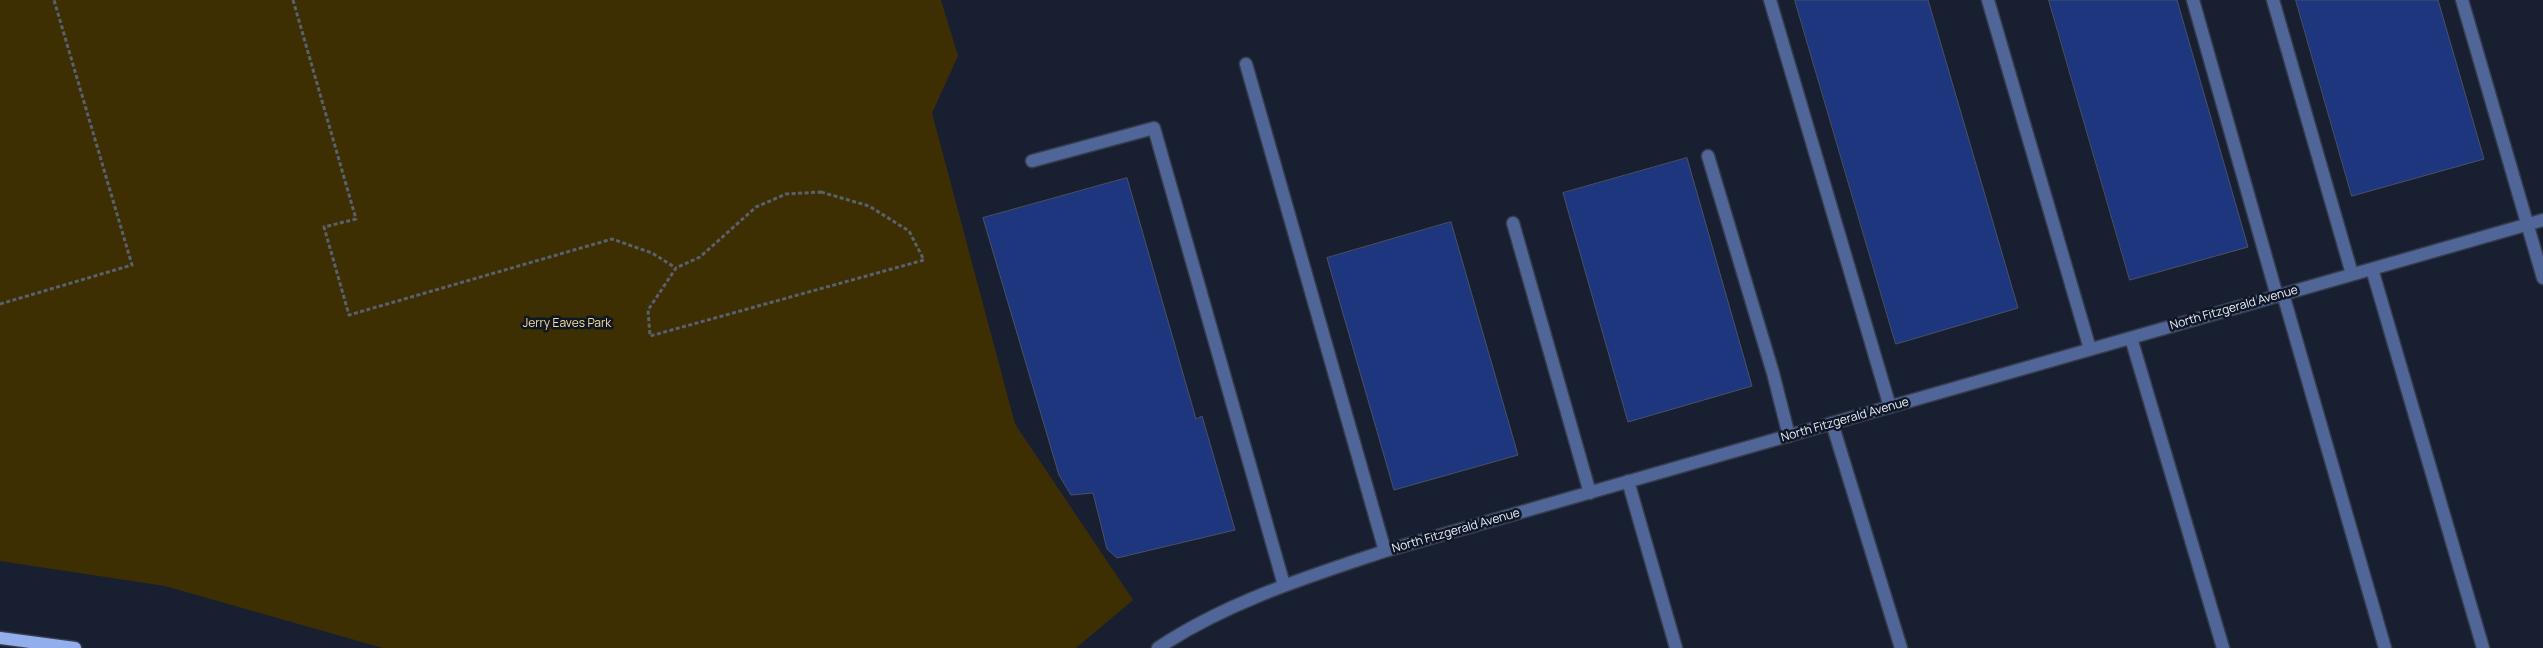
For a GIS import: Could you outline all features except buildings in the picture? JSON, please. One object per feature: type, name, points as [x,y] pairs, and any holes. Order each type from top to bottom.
[{"type":"main road","points":[[0,638],[75,648]]},
{"type":"street","points":[[1770,0],[1890,407]]},
{"type":"street","points":[[1988,0],[2090,349]]},
{"type":"street","points":[[2192,0],[2385,648]]},
{"type":"street","points":[[2273,0],[2352,274]]},
{"type":"street","points":[[2462,0],[2543,278]]},
{"type":"street","points":[[1246,64],[1385,551]]},
{"type":"street","points":[[1032,161],[1154,128],[1284,584]]},
{"type":"street","points":[[1708,156],[1773,374],[1789,436]]},
{"type":"street","name":"North Fitzgerald Avenue","points":[[1158,648],[1239,604],[1284,584],[1385,551],[2543,220]]},
{"type":"street","points":[[1513,223],[1590,493]]},
{"type":"street","points":[[2372,269],[2483,648]]},
{"type":"street","points":[[2131,338],[2223,648]]},
{"type":"street","points":[[1832,423],[1902,648]]},
{"type":"street","points":[[1628,481],[1676,648]]},
{"type":"path","points":[[0,304],[132,265],[54,0]]},
{"type":"path","points":[[294,0],[356,218],[324,227],[349,315],[612,239],[652,253],[676,268]]},
{"type":"path","points":[[821,192],[869,206],[909,231],[924,260],[650,336],[648,310],[676,268],[700,257],[756,207],[786,194],[821,192]]},
{"type":"green space","name":"Jerry Eaves Park","points":[[0,0],[941,0],[958,56],[932,113],[1015,424],[1133,600],[1076,648],[383,648],[165,586],[0,561]]}]
